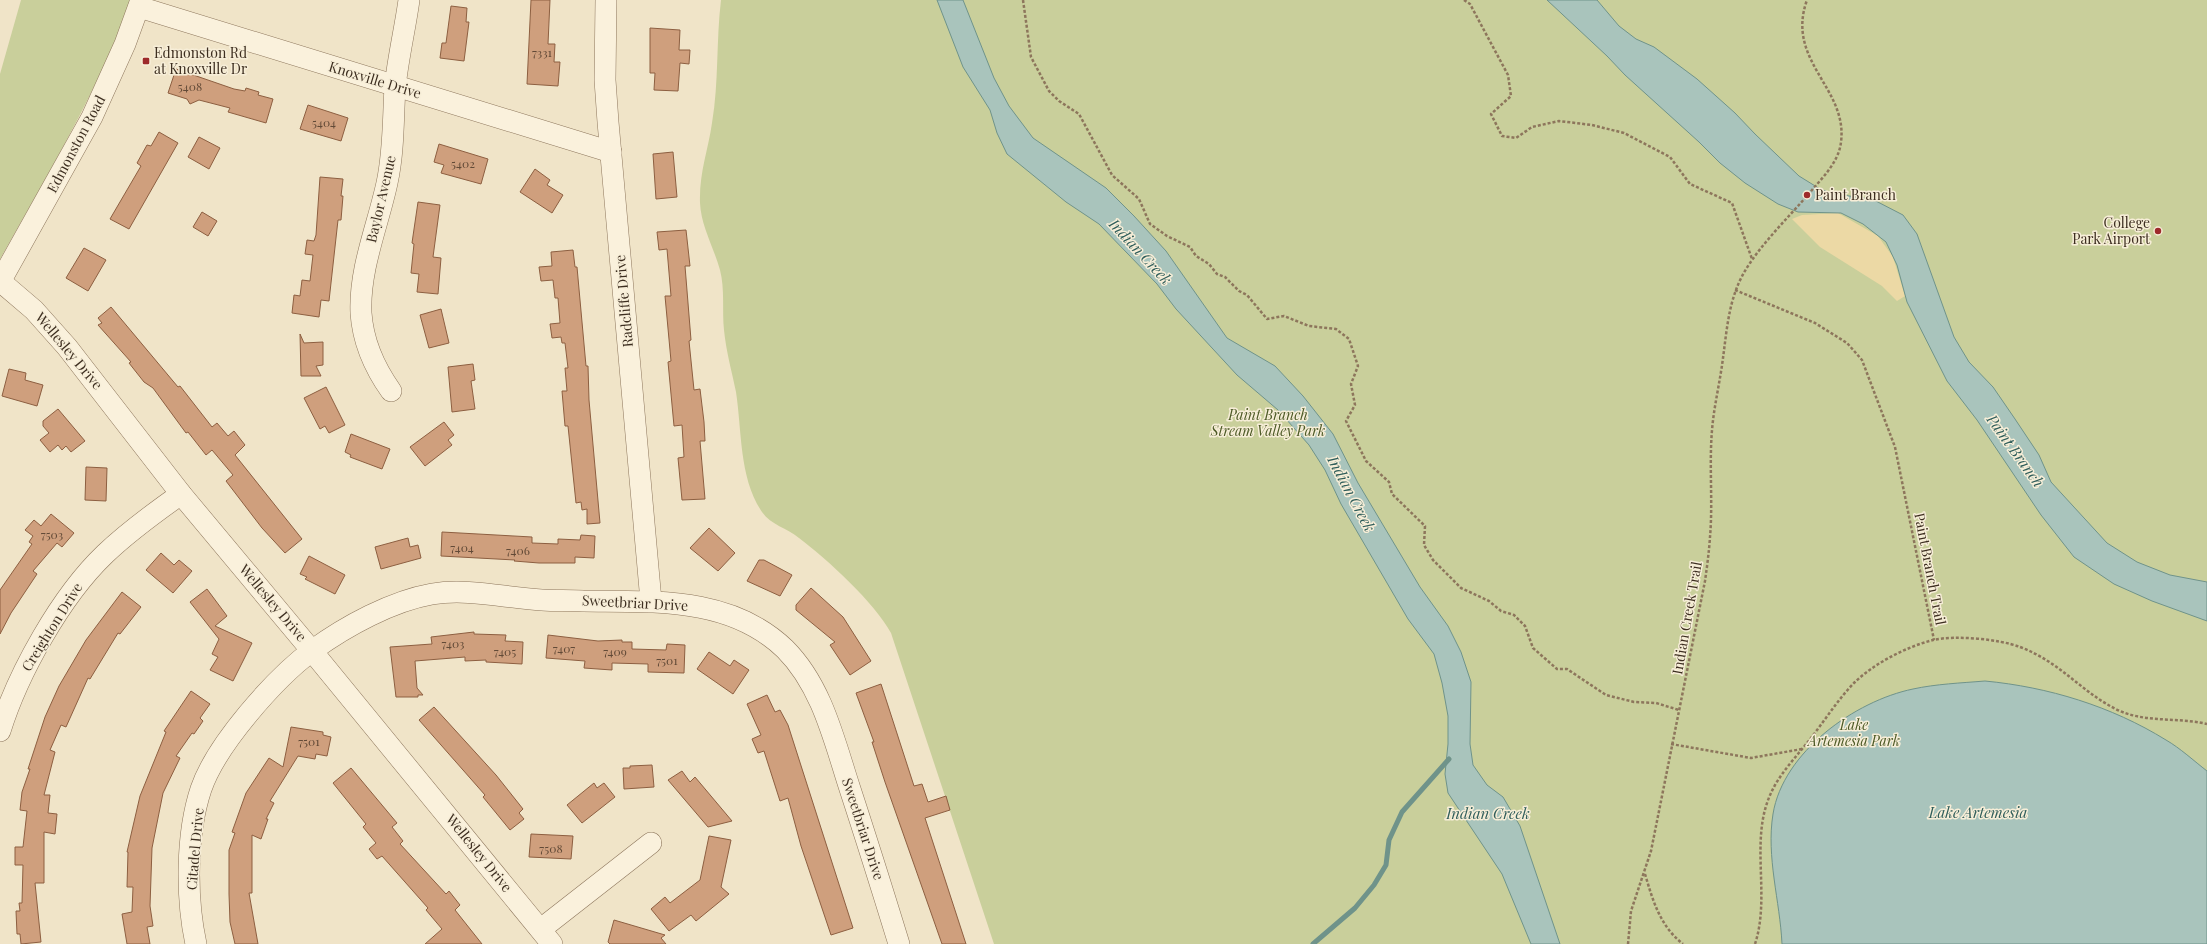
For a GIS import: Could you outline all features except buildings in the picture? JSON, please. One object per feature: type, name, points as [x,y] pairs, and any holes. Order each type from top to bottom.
[{"type":"street","name":"Baylor Avenue","points":[[391,391],[370,357],[363,331],[361,312],[367,260],[387,182],[392,153],[395,86],[409,0]]},
{"type":"street","name":"Radcliffe Drive","points":[[606,0],[605,80],[651,601]]},
{"type":"street","name":"Knoxville Drive","points":[[140,4],[395,86],[611,152]]},
{"type":"street","name":"Edmonston Road","points":[[0,281],[92,117],[140,4]]},
{"type":"street","name":"Wellesley Drive","points":[[0,281],[34,310],[67,347],[181,494],[547,937],[651,843]]},
{"type":"street","name":"Creighton Drive","points":[[0,731],[20,678],[56,616],[80,581],[104,555],[133,529],[181,494]]},
{"type":"street","name":"Sweetbriar Drive","points":[[312,651],[394,605],[436,593],[478,593],[542,600],[651,601],[690,605],[739,617],[776,641],[802,668],[825,713],[878,872],[899,944]]},
{"type":"street","name":"Citadel Drive","points":[[196,944],[192,925],[190,864],[196,812],[202,787],[216,760],[253,708],[312,651]]},
{"type":"path","points":[[1023,0],[1031,57],[1049,91],[1059,101],[1079,114],[1112,175],[1139,199],[1150,224],[1167,236],[1190,247],[1196,256],[1209,264],[1217,274],[1225,277],[1239,291],[1247,295],[1267,319],[1284,316],[1309,326],[1336,329],[1349,339],[1358,366],[1351,384],[1356,405],[1346,421],[1366,461],[1390,482],[1392,494],[1426,526],[1424,545],[1433,560],[1461,588],[1489,601],[1501,611],[1514,615],[1525,626],[1533,648],[1557,669],[1567,669],[1606,695],[1634,702],[1656,703],[1679,710]]},
{"type":"path","points":[[1464,0],[1470,4],[1508,75],[1511,96],[1491,114],[1502,136],[1516,138],[1532,127],[1559,122],[1592,125],[1630,137],[1670,157],[1690,184],[1732,203],[1752,260]]},
{"type":"path","name":"Indian Creek Trail","points":[[1628,944],[1631,911],[1651,851],[1671,744],[1705,581],[1711,537],[1710,471],[1712,428],[1728,323],[1735,290],[1752,260],[1827,173],[1837,156],[1841,143],[1840,123],[1835,104],[1810,60],[1805,47],[1802,21],[1807,0]]},
{"type":"path","name":"Paint Branch Trail","points":[[1735,290],[1815,323],[1847,343],[1862,360],[1895,446],[1934,640],[1978,639],[2019,646],[2059,667],[2106,703],[2120,711],[2152,719],[2187,720],[2207,724]]},
{"type":"path","points":[[1755,944],[1761,915],[1761,844],[1764,814],[1771,793],[1803,749],[1856,682],[1904,651],[1934,640]]},
{"type":"path","points":[[1671,744],[1751,758],[1803,749]]},
{"type":"path","points":[[1644,873],[1663,922],[1674,937],[1683,944]]},
{"type":"green space","points":[[21,0],[132,0],[88,100],[54,164],[0,259],[0,74]]},
{"type":"green space","name":"Paint Branch Stream Valley Park","points":[[721,0],[2207,0],[2207,944],[994,944],[891,633],[874,608],[850,582],[823,557],[799,538],[774,523],[762,512],[749,484],[745,469],[736,392],[723,323],[722,277],[708,237],[700,203],[702,172],[714,108]]},
{"type":"sand","points":[[1838,213],[1878,236],[1893,257],[1905,296],[1897,301],[1882,286],[1820,247],[1792,219],[1802,215]]},
{"type":"water","name":"Indian Creek","points":[[937,0],[963,0],[994,78],[1009,106],[1033,138],[1106,188],[1166,251],[1227,338],[1275,366],[1303,396],[1333,434],[1358,483],[1420,587],[1448,626],[1461,652],[1471,682],[1470,744],[1473,765],[1487,785],[1503,797],[1520,826],[1560,944],[1531,944],[1502,874],[1448,793],[1445,774],[1448,744],[1448,716],[1442,683],[1434,654],[1408,619],[1341,504],[1325,470],[1309,445],[1278,410],[1237,375],[1176,309],[1157,284],[1099,224],[1066,202],[1007,154],[997,133],[990,110],[963,67]]},
{"type":"water","points":[[1547,0],[1597,0],[1619,26],[1636,39],[1654,47],[1697,79],[1735,113],[1799,176],[1820,189],[1834,194],[1872,199],[1903,215],[1917,234],[1954,337],[1969,362],[1993,387],[2015,419],[2039,455],[2051,482],[2107,543],[2137,562],[2170,575],[2207,582],[2207,621],[2152,601],[2114,584],[2074,557],[2041,515],[1977,420],[1947,381],[1907,302],[1897,265],[1886,242],[1863,224],[1841,213],[1798,212],[1778,204],[1745,183],[1720,163]]},
{"type":"water","name":"Lake Artemesia","points":[[1985,681],[2055,693],[2101,708],[2123,717],[2166,740],[2207,771],[2207,944],[1782,944],[1772,863],[1771,830],[1773,814],[1780,791],[1791,770],[1806,750],[1846,717],[1891,695],[1922,687]]},
{"type":"waterway","points":[[1313,944],[1355,908],[1374,885],[1386,865],[1389,840],[1402,812],[1449,759]]},
{"type":"place","name":"Edmonston Rd at Knoxville Dr","points":[[146,61]]},
{"type":"place","name":"Paint Branch","points":[[1807,195]]},
{"type":"place","name":"College Park Airport","points":[[2158,231]]},
{"type":"park label","name":"Lake Artemesia Park","points":[[1854,734]]}]
